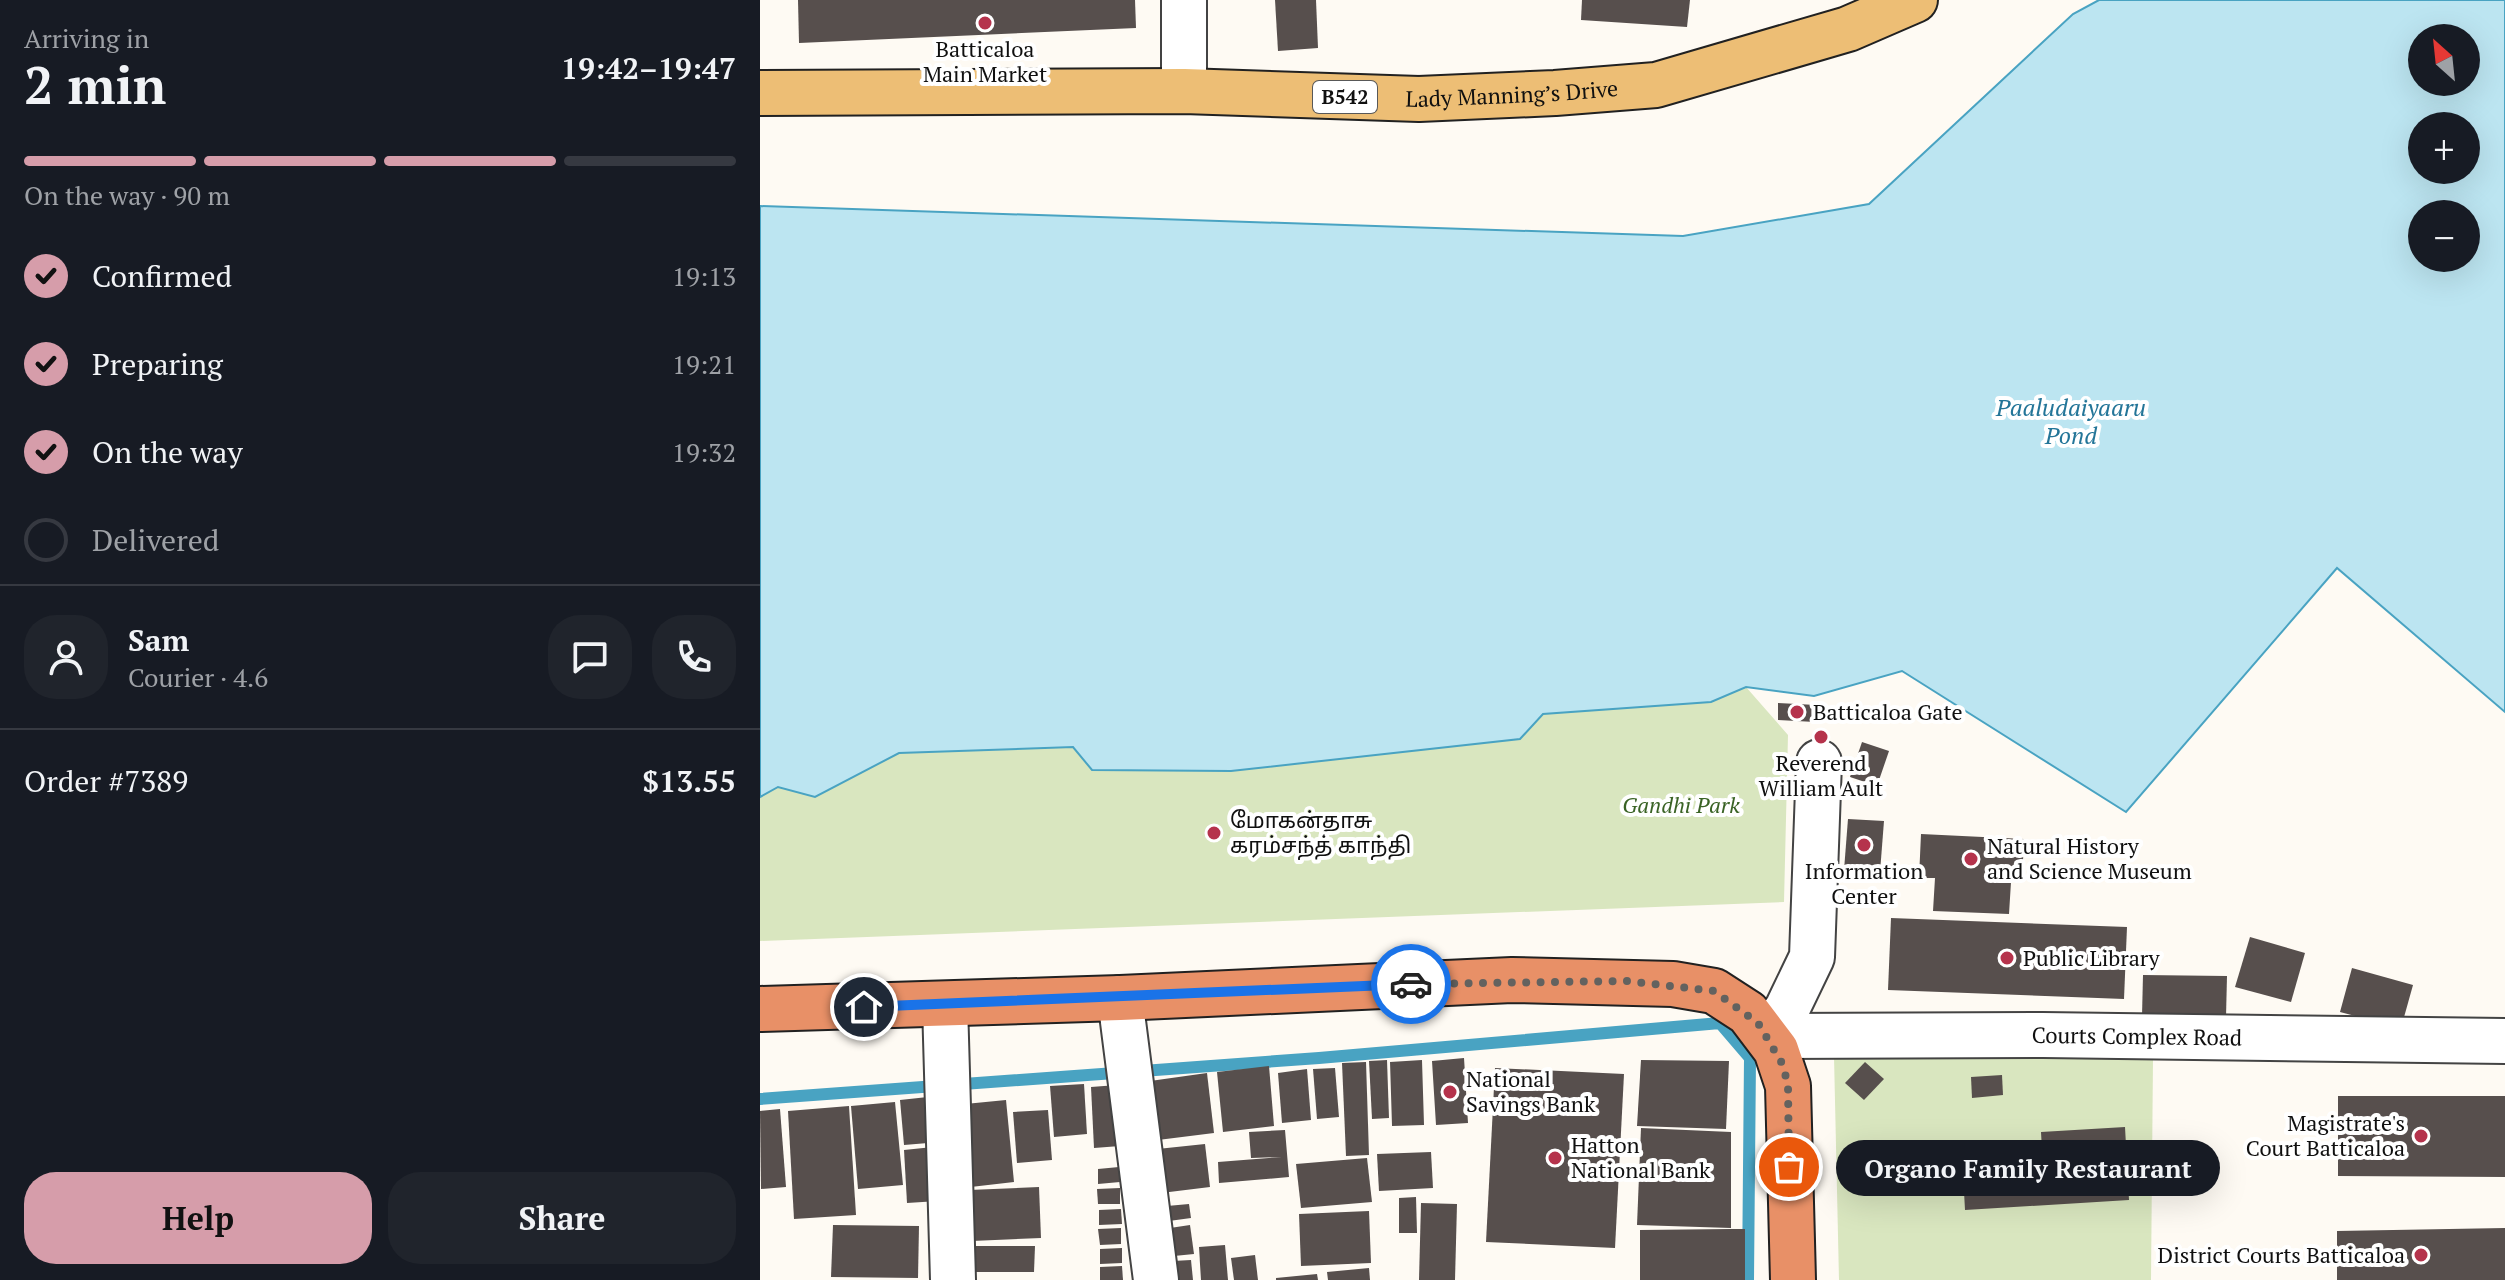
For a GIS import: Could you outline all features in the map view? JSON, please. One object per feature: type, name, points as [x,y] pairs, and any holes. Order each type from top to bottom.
[{"type":"highway","points":[[760,1009],[1120,998],[1512,980],[1673,984],[1714,991],[1748,1013],[1767,1036],[1783,1065],[1788,1086],[1793,1280]]},
{"type":"main road","name":"Lady Manning’s Drive","points":[[760,93],[1184,91],[1419,99],[1656,85],[1848,29],[1915,0]]},
{"type":"street","points":[[1184,0],[1184,91]]},
{"type":"street","points":[[1767,1036],[1787,1009],[1812,957],[1819,762]]},
{"type":"street","points":[[1120,998],[1156,1280]]},
{"type":"street","points":[[945,1004],[953,1280]]},
{"type":"street","name":"Courts Complex Road","points":[[1767,1036],[2043,1035],[2505,1041]]},
{"type":"green space","name":"Gandhi Park","points":[[1746,687],[1788,735],[1784,902],[760,941],[760,797],[778,787],[815,797],[899,753],[1073,747],[1711,702]]},
{"type":"green space","points":[[1834,1056],[2153,1058],[2151,1280],[1839,1280]]},
{"type":"water","name":"Paaludaiyaaru Pond","points":[[2099,0],[2505,0],[2505,712],[2337,568],[2126,812],[1902,671],[1814,696],[1746,687],[1711,702],[1543,714],[1520,739],[1231,771],[1092,770],[1073,747],[899,753],[815,797],[778,787],[760,797],[760,206],[1683,236],[1869,204],[2073,14]]},
{"type":"building","points":[[798,0],[1135,0],[1136,28],[799,43]]},
{"type":"building","points":[[1275,0],[1316,0],[1318,48],[1278,51]]},
{"type":"building","points":[[1582,0],[1690,0],[1687,27],[1581,20]]},
{"type":"building","name":"Batticaloa Gate","points":[[1778,703],[1816,705],[1815,722],[1778,720]]},
{"type":"building","points":[[1862,742],[1889,751],[1877,786],[1850,777]]},
{"type":"building","name":"Information Center","points":[[1848,819],[1884,821],[1880,872],[1844,870]]},
{"type":"building","name":"Natural History and Science Museum","points":[[1921,834],[2024,839],[2022,882],[2011,882],[2009,914],[1933,911],[1935,878],[1919,878]]},
{"type":"building","name":"Public Library","points":[[1891,918],[2127,927],[2124,999],[1888,990]]},
{"type":"building","points":[[2250,937],[2305,953],[2291,1002],[2235,987]]},
{"type":"building","points":[[2352,968],[2413,985],[2401,1028],[2340,1012]]},
{"type":"building","points":[[2143,975],[2227,976],[2226,1017],[2142,1016]]},
{"type":"building","name":"National Savings Bank","points":[[1464,1058],[1468,1123],[1436,1125],[1432,1061]]},
{"type":"building","points":[[1387,1060],[1389,1118],[1372,1119],[1369,1061]]},
{"type":"building","points":[[1422,1060],[1424,1125],[1392,1126],[1390,1062]]},
{"type":"building","points":[[1641,1060],[1729,1061],[1726,1129],[1637,1126]]},
{"type":"building","points":[[1366,1062],[1369,1155],[1346,1156],[1342,1063]]},
{"type":"building","points":[[1865,1062],[1884,1079],[1864,1100],[1845,1083]]},
{"type":"building","points":[[1269,1066],[1274,1126],[1223,1132],[1217,1072]]},
{"type":"building","points":[[1335,1068],[1339,1117],[1317,1119],[1313,1069]]},
{"type":"building","name":"Hatton National Bank","points":[[1495,1068],[1624,1074],[1615,1248],[1486,1242]]},
{"type":"building","points":[[1307,1069],[1311,1120],[1282,1123],[1278,1073]]},
{"type":"building","points":[[1207,1073],[1214,1133],[1150,1141],[1143,1082]]},
{"type":"building","points":[[2002,1075],[2003,1095],[1972,1098],[1971,1077]]},
{"type":"building","points":[[1084,1084],[1087,1134],[1054,1137],[1050,1086]]},
{"type":"building","points":[[1117,1085],[1120,1146],[1094,1148],[1091,1087]]},
{"type":"building","points":[[937,1096],[940,1142],[904,1145],[900,1100]]},
{"type":"building","name":"Magistrate's Court Batticaloa","points":[[2338,1096],[2505,1096],[2505,1177],[2338,1176]]},
{"type":"building","points":[[1006,1100],[1014,1182],[962,1188],[955,1105]]},
{"type":"building","points":[[895,1102],[903,1185],[858,1189],[851,1106]]},
{"type":"building","points":[[849,1106],[856,1215],[794,1219],[788,1111]]},
{"type":"building","points":[[780,1109],[786,1187],[761,1189],[760,1111]]},
{"type":"building","points":[[1048,1110],[1052,1160],[1017,1163],[1013,1112]]},
{"type":"building","points":[[2125,1127],[2129,1200],[1965,1210],[1962,1155],[2042,1150],[2041,1132]]},
{"type":"building","points":[[1641,1128],[1731,1132],[1731,1228],[1637,1225]]},
{"type":"building","points":[[1285,1130],[1289,1177],[1219,1183],[1218,1162],[1282,1157],[1251,1158],[1249,1132]]},
{"type":"building","points":[[1205,1144],[1210,1187],[1153,1194],[1148,1150]]},
{"type":"building","points":[[933,1147],[938,1201],[907,1203],[904,1150]]},
{"type":"building","points":[[1936,1148],[1938,1183],[1897,1186],[1895,1150]]},
{"type":"building","points":[[1431,1152],[1433,1188],[1379,1191],[1377,1154]]},
{"type":"building","points":[[1367,1158],[1372,1202],[1301,1208],[1296,1164]]},
{"type":"building","points":[[1119,1167],[1120,1182],[1098,1184],[1098,1169]]},
{"type":"building","points":[[1039,1187],[1041,1238],[972,1241],[969,1190]]},
{"type":"building","points":[[1120,1188],[1120,1204],[1098,1204],[1097,1189]]},
{"type":"building","points":[[1416,1197],[1417,1233],[1399,1233],[1399,1198]]},
{"type":"building","points":[[1421,1203],[1457,1204],[1455,1280],[1419,1280]]},
{"type":"building","points":[[1189,1204],[1191,1218],[1169,1221],[1167,1206]]},
{"type":"building","points":[[1121,1209],[1122,1224],[1099,1225],[1099,1210]]},
{"type":"building","points":[[1369,1211],[1371,1263],[1301,1266],[1299,1214]]},
{"type":"building","points":[[833,1225],[919,1226],[918,1278],[831,1277]]},
{"type":"building","points":[[1190,1225],[1194,1254],[1174,1256],[1170,1228]]},
{"type":"building","points":[[1121,1228],[1121,1244],[1100,1245],[1098,1229]]},
{"type":"building","name":"District Courts Batticaloa","points":[[2505,1228],[2505,1280],[2337,1280],[2337,1231]]},
{"type":"building","points":[[1745,1229],[1745,1280],[1640,1280],[1640,1230]]},
{"type":"building","points":[[1225,1245],[1228,1280],[1201,1280],[1199,1247]]},
{"type":"building","points":[[972,1246],[1035,1246],[1034,1272],[972,1272]]},
{"type":"building","points":[[1122,1248],[1122,1263],[1100,1264],[1100,1249]]},
{"type":"building","points":[[1255,1255],[1258,1280],[1234,1280],[1231,1258]]},
{"type":"building","points":[[1191,1260],[1193,1280],[1174,1280],[1173,1261]]},
{"type":"building","points":[[1122,1266],[1123,1280],[1100,1280],[1100,1267]]},
{"type":"building","points":[[1369,1268],[1370,1280],[1328,1280],[1327,1272]]},
{"type":"building","points":[[1317,1274],[1318,1280],[1276,1280],[1276,1278]]},
{"type":"waterway","points":[[760,1099],[1319,1058],[1720,1023],[1750,1058],[1748,1280]]},
{"type":"way so far","points":[[1411,984],[1512,980],[1626,981],[1714,991],[1731,1000],[1758,1023],[1783,1065],[1788,1086],[1789,1167]]},
{"type":"place","name":"Batticaloa Main Market","points":[[985,23]]},
{"type":"place","name":"Batticaloa Gate","points":[[1797,712]]},
{"type":"place","name":"Reverend William Ault","points":[[1821,737]]},
{"type":"place","name":"மோகன்தாசு கரம்சந்த் காந்தி","points":[[1214,833]]},
{"type":"place","name":"Information Center","points":[[1864,845]]},
{"type":"place","name":"Natural History and Science Museum","points":[[1971,859]]},
{"type":"place","name":"Public Library","points":[[2007,958]]},
{"type":"place","name":"National Savings Bank","points":[[1450,1092]]},
{"type":"place","name":"Magistrate's Court Batticaloa","points":[[2421,1136]]},
{"type":"place","name":"Hatton National Bank","points":[[1555,1158]]},
{"type":"place","name":"Organo Family Restaurant","points":[[1789,1167]]},
{"type":"place","name":"District Courts Batticaloa","points":[[2421,1255]]},
{"type":"route","points":[[864,1007],[1411,984]]}]
